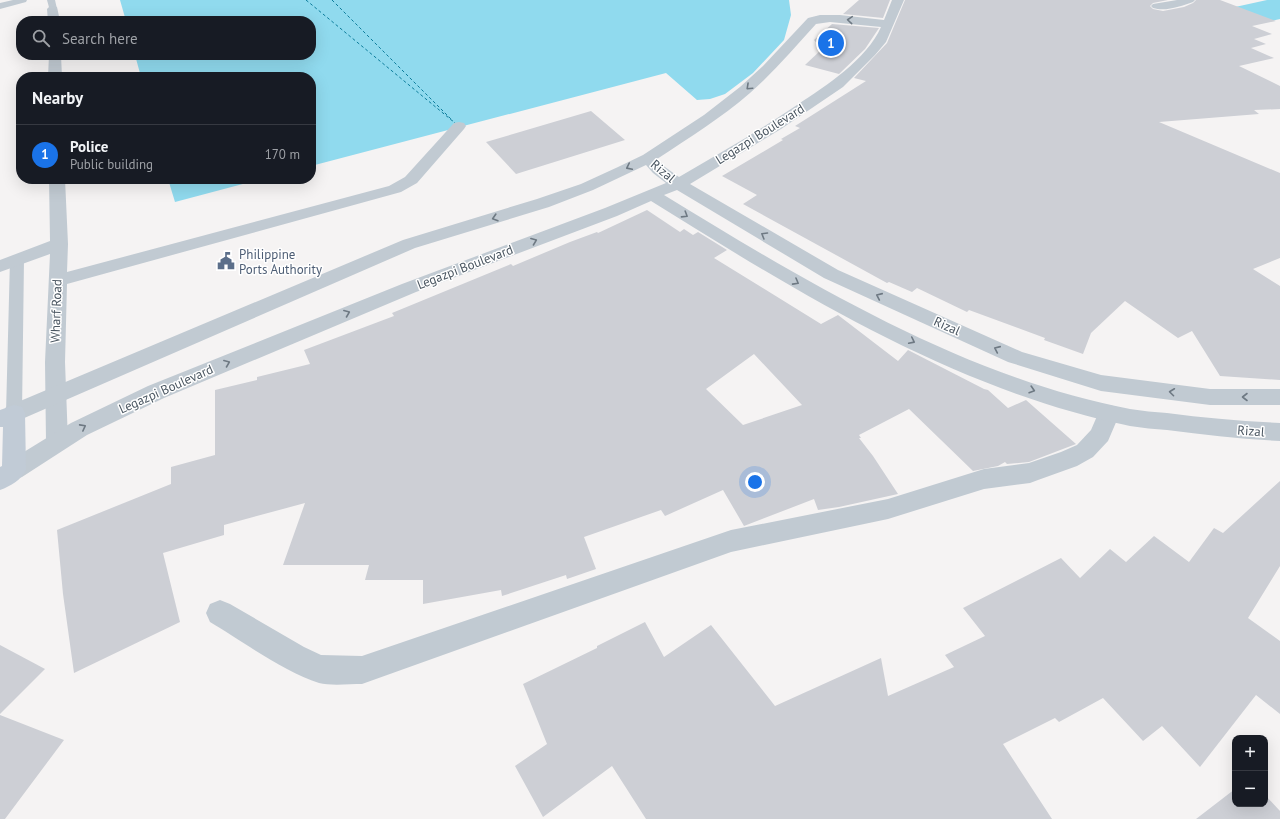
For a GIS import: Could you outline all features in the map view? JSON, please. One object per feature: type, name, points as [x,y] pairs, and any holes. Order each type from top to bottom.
[{"type":"main road","points":[[7,416],[7,475]]},
{"type":"street","name":"Legazpi Boulevard","points":[[7,475],[57,442],[156,392],[409,288],[611,212],[678,184],[776,126],[838,84],[871,52],[882,39],[898,0]]},
{"type":"street","points":[[1157,6],[1176,4],[1189,0]]},
{"type":"street","points":[[7,416],[409,244],[543,203],[587,187],[648,158],[708,118],[745,90],[768,69],[812,21],[819,19],[831,19],[889,24]]},
{"type":"street","points":[[55,60],[55,72]]},
{"type":"street","points":[[57,281],[395,189],[411,180],[459,126]]},
{"type":"street","name":"Rizal","points":[[648,158],[659,170],[678,184],[831,274],[1015,357],[1101,383],[1210,397],[1280,397]]},
{"type":"street","name":"Wharf Road","points":[[57,184],[59,244],[54,362],[57,442]]},
{"type":"street","name":"Rizal","points":[[652,194],[765,264],[841,306],[924,346],[1007,382],[1117,415],[1219,428],[1280,432]]},
{"type":"street","points":[[0,266],[59,244]]},
{"type":"street","points":[[1210,397],[1219,428]]},
{"type":"street","points":[[220,613],[294,657],[320,669],[362,670],[731,542],[888,509],[984,479],[1030,473],[1069,459],[1085,451],[1117,415]]},
{"type":"lane","points":[[0,6],[23,0]]},
{"type":"lane","points":[[7,416],[17,259]]},
{"type":"water","points":[[120,0],[789,0],[791,15],[784,40],[753,73],[725,94],[710,99],[697,100],[666,73],[316,165],[316,72],[140,72],[136,60],[316,60],[316,16],[125,16]]},
{"type":"water","points":[[170,184],[243,184],[175,202]]},
{"type":"building","points":[[859,0],[890,0],[883,18],[843,14]]},
{"type":"building","points":[[905,0],[1168,0],[1153,3],[1150,6],[1153,9],[1163,11],[1184,7],[1196,0],[1220,0],[1276,21],[1252,26],[1272,34],[1254,39],[1266,44],[1251,48],[1274,58],[1239,66],[1280,86],[1280,109],[1254,110],[1259,114],[1159,122],[1280,173],[1280,258],[1253,269],[1280,286],[1280,380],[1220,376],[1192,331],[1178,338],[1125,301],[1091,333],[1083,354],[1044,340],[1045,338],[969,310],[967,312],[917,288],[912,292],[889,282],[887,283],[743,204],[757,195],[722,176],[783,140],[781,139],[800,128],[795,126],[866,81],[854,78],[887,43]]},
{"type":"building","points":[[832,24],[879,28],[865,49],[839,74],[805,65],[822,49],[814,40]]},
{"type":"building","points":[[591,111],[625,140],[516,174],[486,142]]},
{"type":"building","points":[[647,210],[680,232],[684,229],[693,235],[698,232],[727,250],[714,258],[821,324],[838,315],[898,361],[908,350],[988,390],[1008,408],[1026,400],[1076,444],[1029,462],[1007,464],[1005,462],[998,466],[973,471],[909,409],[859,435],[861,438],[859,438],[873,456],[898,494],[818,510],[814,499],[744,526],[723,490],[665,516],[661,510],[584,537],[596,569],[567,579],[566,575],[502,596],[501,590],[423,604],[423,580],[365,580],[369,565],[283,565],[305,503],[224,525],[224,535],[163,553],[180,622],[74,673],[63,594],[57,530],[171,484],[171,467],[215,455],[215,390],[257,380],[257,377],[310,364],[304,350],[394,316],[392,313],[511,264],[513,266],[570,242],[597,232],[598,233]],"holes":[[[754,354],[802,405],[743,425],[706,389]]]},
{"type":"building","points":[[1280,481],[1280,566],[1248,618],[1280,641],[1280,714],[1256,695],[1200,767],[1162,726],[1143,741],[1103,698],[1059,722],[1055,718],[1003,744],[1052,819],[646,819],[612,766],[543,817],[515,766],[547,744],[523,684],[597,648],[597,646],[645,622],[664,657],[711,625],[775,706],[881,658],[888,696],[954,667],[945,655],[985,636],[963,608],[1061,558],[1080,578],[1110,549],[1126,562],[1154,536],[1189,562],[1214,528],[1223,533]]},
{"type":"building","points":[[0,645],[45,669],[0,714]]},
{"type":"building","points":[[0,715],[64,740],[5,819],[0,819]]},
{"type":"building","points":[[1232,791],[1232,807],[1268,807],[1268,798],[1280,811],[1280,819],[1196,819]]},
{"type":"waterway","points":[[1165,39],[1198,26],[1280,8]]},
{"type":"ferry route","points":[[306,0],[455,123]]},
{"type":"ferry route","points":[[332,0],[453,121]]},
{"type":"place","name":"Police","points":[[831,43]]},
{"type":"place","name":"Philippine Ports Authority","points":[[226,261]]}]
